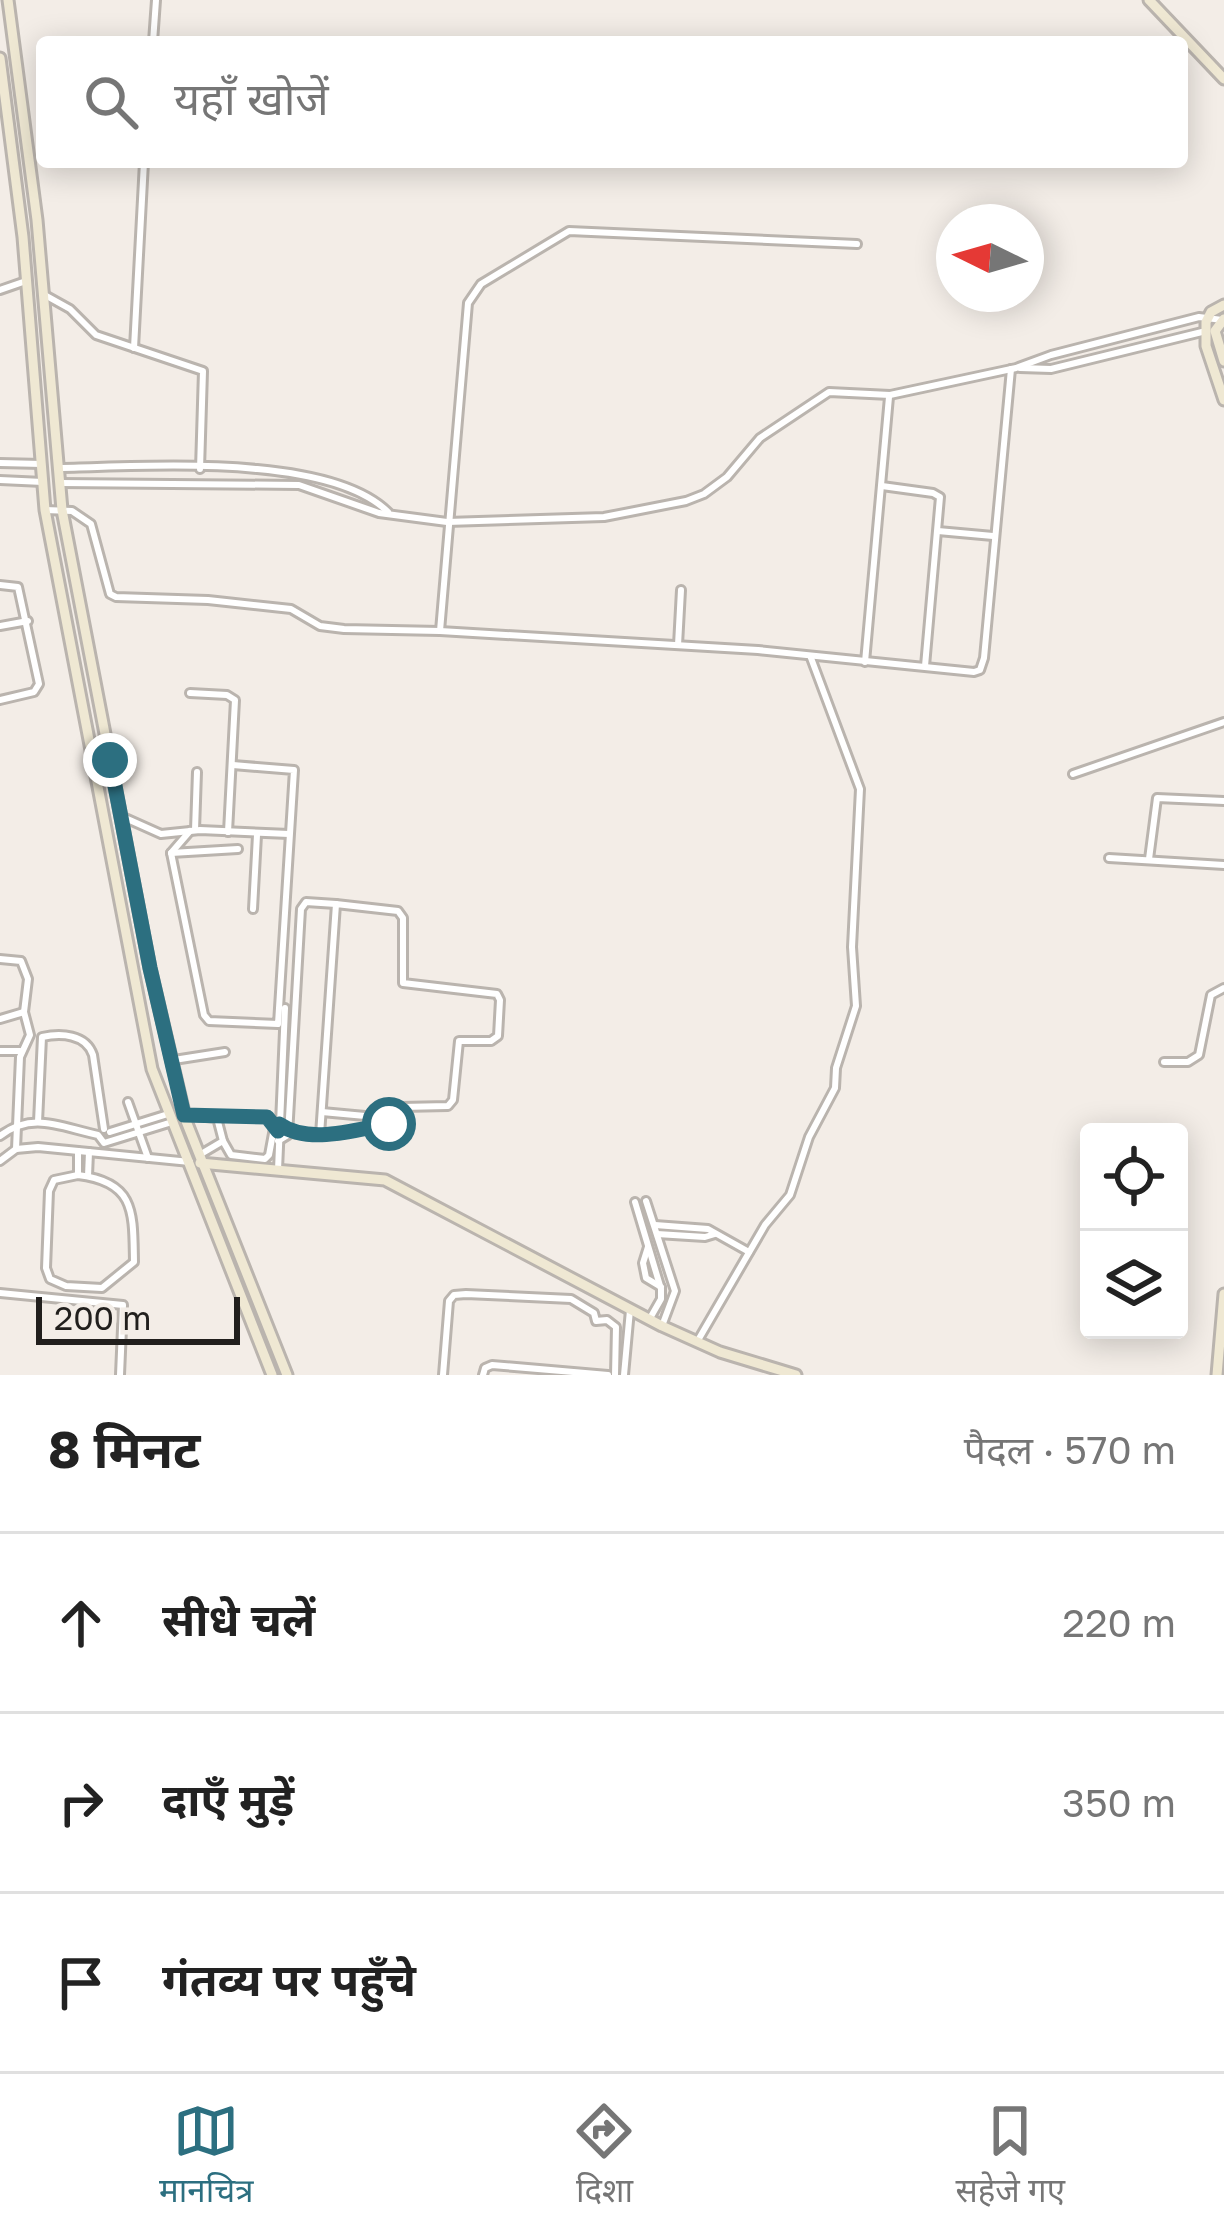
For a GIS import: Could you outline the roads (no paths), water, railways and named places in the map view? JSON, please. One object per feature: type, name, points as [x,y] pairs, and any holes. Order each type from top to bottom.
[{"type":"street","points":[[8,0],[43,294],[62,510],[170,1060],[195,1160],[272,1375]]},
{"type":"street","points":[[153,36],[156,0]]},
{"type":"street","points":[[1149,0],[1183,36]]},
{"type":"street","points":[[1188,41],[1224,79]]},
{"type":"street","points":[[0,58],[26,281],[45,509],[152,1069],[287,1375]]},
{"type":"street","points":[[3,76],[18,73]]},
{"type":"street","points":[[134,348],[144,168]]},
{"type":"street","points":[[440,631],[467,303],[481,284],[576,230],[717,241],[856,244]]},
{"type":"street","points":[[0,290],[26,281]]},
{"type":"street","points":[[43,294],[79,316],[92,333],[204,373],[200,469]]},
{"type":"street","points":[[1208,317],[1224,305]]},
{"type":"street","points":[[60,483],[287,484],[313,488],[390,515],[447,522],[604,517],[686,501],[727,477],[760,438],[818,397],[843,391],[890,395],[1014,368],[1159,328],[1208,317],[1223,320]]},
{"type":"street","points":[[1208,317],[1224,400]]},
{"type":"street","points":[[1014,368],[1051,369],[1084,362],[1210,331],[1223,320]]},
{"type":"street","points":[[1159,328],[1161,342]]},
{"type":"street","points":[[1210,331],[1224,362]]},
{"type":"street","points":[[1123,337],[1127,351]]},
{"type":"street","points":[[1080,348],[1084,362]]},
{"type":"street","points":[[45,509],[81,514],[91,524],[110,593],[116,597],[291,609],[331,628],[678,646],[980,670],[1014,368]]},
{"type":"street","points":[[865,662],[890,395]]},
{"type":"street","points":[[0,463],[42,464]]},
{"type":"street","points":[[59,468],[310,474],[355,491],[390,515]]},
{"type":"street","points":[[0,480],[43,482]]},
{"type":"street","points":[[882,486],[937,494],[941,501],[925,668]]},
{"type":"street","points":[[938,531],[993,536]]},
{"type":"street","points":[[0,585],[17,586],[28,621],[37,690],[0,700]]},
{"type":"street","points":[[678,646],[680,590]]},
{"type":"street","points":[[0,626],[28,621]]},
{"type":"street","points":[[697,1342],[749,1252],[790,1195],[809,1137],[835,1088],[836,1068],[856,1006],[852,947],[860,789],[810,656]]},
{"type":"street","points":[[190,693],[233,698],[227,832]]},
{"type":"street","points":[[1073,774],[1224,722]]},
{"type":"street","points":[[171,854],[205,1018],[275,1025],[280,1020],[293,769],[233,765]]},
{"type":"street","points":[[171,854],[192,831],[197,772]]},
{"type":"street","points":[[1149,860],[1157,798],[1224,802]]},
{"type":"street","points":[[123,818],[161,833],[290,834]]},
{"type":"street","points":[[254,909],[257,833]]},
{"type":"street","points":[[171,854],[238,849]]},
{"type":"street","points":[[1109,858],[1224,865]]},
{"type":"street","points":[[184,1115],[267,1117],[280,1129],[320,1135],[389,1124],[401,1107],[448,1106],[453,1100],[459,1041],[491,1041],[499,1033],[500,998],[492,992],[403,983],[400,912],[306,902],[301,909],[280,1129],[278,1141],[278,1170]]},
{"type":"street","points":[[320,1135],[336,904]]},
{"type":"street","points":[[0,959],[21,961],[27,968],[24,1012],[28,1041]]},
{"type":"street","points":[[1163,1062],[1188,1062],[1199,1055],[1211,995],[1224,988]]},
{"type":"street","points":[[216,1117],[227,1153],[265,1159],[269,1155],[280,1129],[285,1008]]},
{"type":"street","points":[[0,1019],[24,1012]]},
{"type":"street","points":[[38,1122],[42,1037]]},
{"type":"street","points":[[16,1149],[20,1051],[28,1041],[42,1037],[81,1038],[90,1045],[100,1088],[102,1134],[84,1152],[78,1175]]},
{"type":"street","points":[[0,1051],[20,1051]]},
{"type":"street","points":[[170,1060],[225,1052]]},
{"type":"street","points":[[128,1102],[148,1158]]},
{"type":"street","points":[[322,1112],[376,1118],[386,1114]]},
{"type":"street","points":[[0,1136],[17,1123],[38,1122],[102,1134],[170,1118]]},
{"type":"street","points":[[195,1160],[223,1141]]},
{"type":"street","points":[[0,1161],[16,1149],[371,1177],[400,1185],[649,1320],[697,1342],[796,1375]]},
{"type":"street","points":[[84,1152],[88,1176]]},
{"type":"street","points":[[78,1175],[109,1182],[133,1211],[134,1262],[102,1288],[66,1286],[50,1279],[46,1268],[49,1191],[54,1180],[78,1175]]},
{"type":"street","points":[[635,1202],[662,1291],[649,1320]]},
{"type":"street","points":[[646,1202],[675,1297],[662,1326]]},
{"type":"street","points":[[657,1234],[718,1232],[749,1252]]},
{"type":"street","points":[[649,1246],[657,1234]]},
{"type":"street","points":[[662,1291],[675,1297]]},
{"type":"street","points":[[0,1293],[123,1305],[120,1375]]},
{"type":"street","points":[[1217,1375],[1224,1294]]},
{"type":"street","points":[[442,1375],[449,1301],[454,1295],[571,1300],[594,1313],[599,1323],[607,1320],[616,1303]]},
{"type":"street","points":[[594,1313],[604,1296]]},
{"type":"street","points":[[625,1375],[630,1310]]},
{"type":"street","points":[[483,1375],[484,1368],[492,1365],[611,1375],[617,1330],[607,1320]]}]
